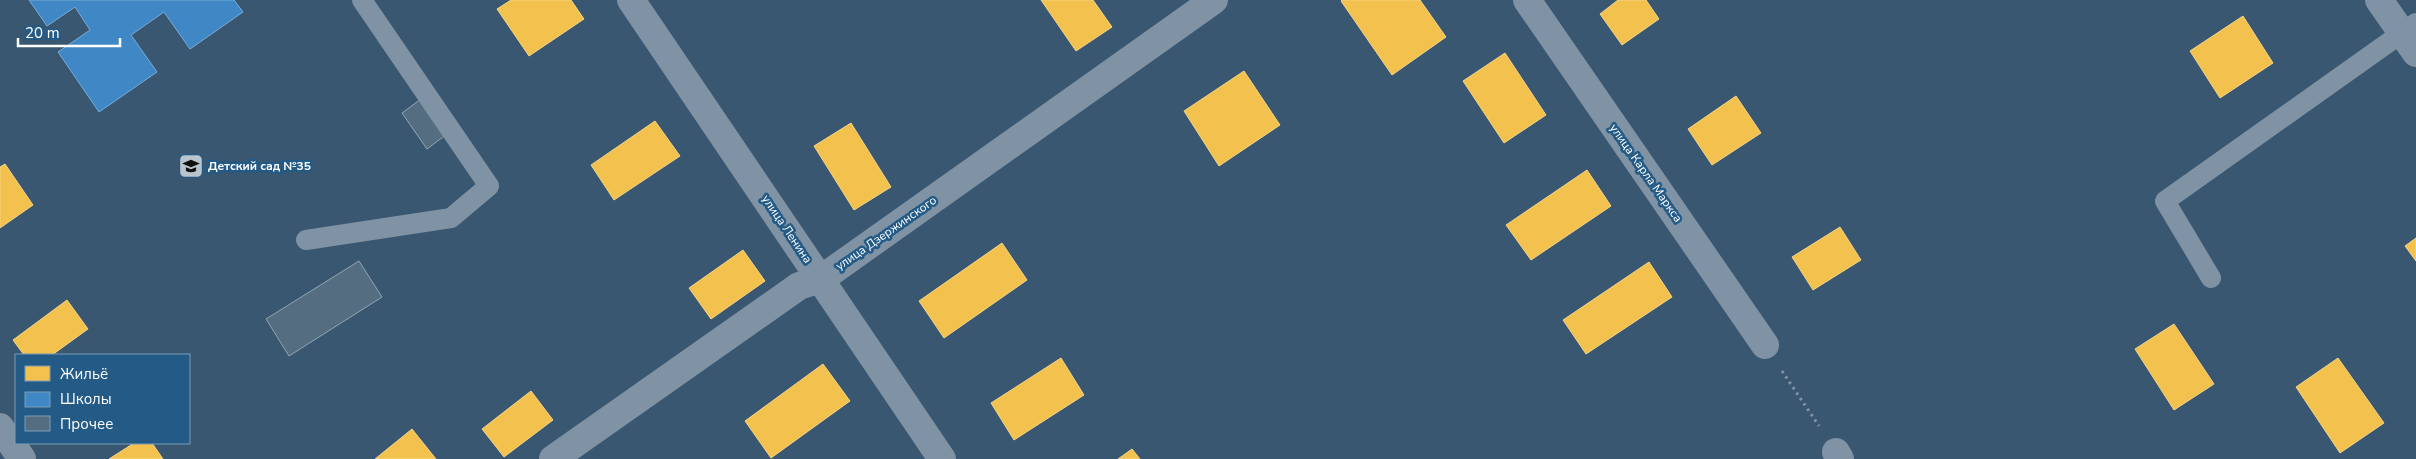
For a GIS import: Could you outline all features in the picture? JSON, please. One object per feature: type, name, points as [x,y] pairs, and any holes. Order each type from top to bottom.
[{"type":"street","name":"улица Ленина","points":[[631,0],[942,459]]},
{"type":"street","name":"улица Дзержинского","points":[[553,459],[799,286],[821,279],[1214,0]]},
{"type":"street","name":"улица Карла Маркса","points":[[1527,0],[1765,345]]},
{"type":"street","points":[[2379,0],[2411,36]]},
{"type":"street","points":[[0,427],[22,459]]},
{"type":"lane","points":[[306,240],[451,218],[489,186],[362,0]]},
{"type":"lane","points":[[2211,278],[2165,200],[2411,36]]},
{"type":"path","points":[[1765,345],[1838,455]]},
{"type":"building: Жильё","points":[[511,0],[571,0],[584,19],[529,56],[497,9]]},
{"type":"building: Жильё","points":[[1041,0],[1093,0],[1112,27],[1076,51]]},
{"type":"building: Жильё","points":[[1342,0],[1420,0],[1446,37],[1392,75]]},
{"type":"building: Жильё","points":[[1618,0],[1646,0],[1659,19],[1622,45],[1600,14]]},
{"type":"building: Жильё","points":[[2243,16],[2273,63],[2220,98],[2190,51]]},
{"type":"building: Жильё","points":[[1505,53],[1546,115],[1504,143],[1463,81]]},
{"type":"building: Жильё","points":[[1244,71],[1280,125],[1219,166],[1184,111]]},
{"type":"building: Жильё","points":[[1736,96],[1761,133],[1712,165],[1688,129]]},
{"type":"building: Жильё","points":[[655,121],[680,156],[614,200],[591,165]]},
{"type":"building: Жильё","points":[[851,123],[891,187],[854,210],[814,146]]},
{"type":"building: Жильё","points":[[5,164],[33,205],[0,228],[0,167]]},
{"type":"building: Жильё","points":[[1587,170],[1611,206],[1531,260],[1506,225]]},
{"type":"building: Жильё","points":[[1840,227],[1861,260],[1813,290],[1792,257]]},
{"type":"building: Жильё","points":[[2416,238],[2416,261],[2405,246]]},
{"type":"building: Жильё","points":[[1002,243],[1027,280],[944,338],[919,301]]},
{"type":"building: Жильё","points":[[743,250],[765,281],[711,319],[689,288]]},
{"type":"building: Жильё","points":[[1649,262],[1672,297],[1586,354],[1563,320]]},
{"type":"building: Жильё","points":[[67,300],[88,329],[53,354],[23,354],[13,340]]},
{"type":"building: Жильё","points":[[2174,324],[2214,384],[2174,410],[2135,349]]},
{"type":"building: Жильё","points":[[1061,358],[1084,395],[1014,440],[991,403]]},
{"type":"building: Жильё","points":[[2338,358],[2384,423],[2340,453],[2296,387]]},
{"type":"building: Жильё","points":[[823,364],[850,401],[771,458],[745,421]]},
{"type":"building: Жильё","points":[[531,391],[553,420],[504,457],[482,429]]},
{"type":"building: Жильё","points":[[412,429],[436,459],[375,459]]},
{"type":"building: Жильё","points":[[132,444],[153,444],[163,459],[109,459]]},
{"type":"building: Жильё","points":[[1132,449],[1140,459],[1118,459]]},
{"type":"building: Школы","points":[[29,0],[234,0],[243,12],[190,49],[164,12],[131,35],[157,72],[99,112],[58,52],[90,30],[75,7],[47,26]]},
{"type":"building: Прочее","points":[[421,99],[447,134],[427,149],[402,113]]},
{"type":"building: Прочее","points":[[359,261],[382,297],[289,356],[266,319]]},
{"type":"place","name":"Детский сад №35","points":[[191,166]]}]
